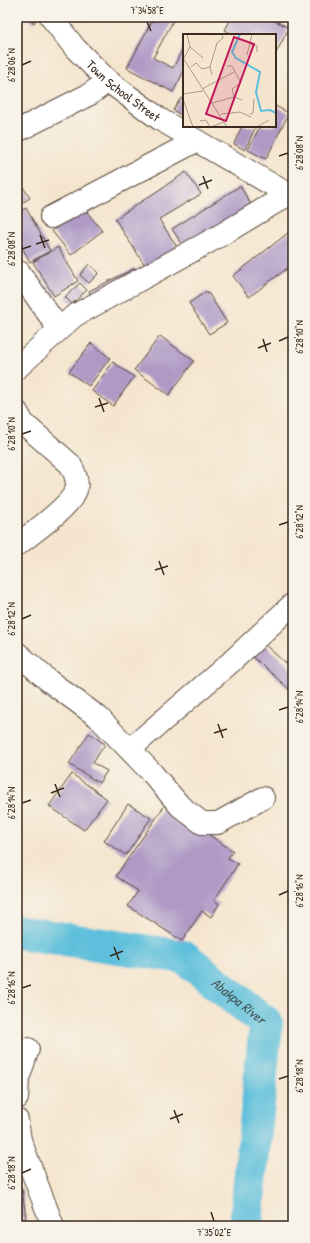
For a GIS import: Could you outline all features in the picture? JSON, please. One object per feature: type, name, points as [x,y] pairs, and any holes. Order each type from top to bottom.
[{"type":"street","name":"Town School Street","points":[[51,17],[75,48],[108,81],[161,120],[291,195]]},
{"type":"street","points":[[17,131],[90,94],[108,81]]},
{"type":"street","points":[[51,217],[196,141]]},
{"type":"street","points":[[17,368],[74,316],[291,195]]},
{"type":"street","points":[[19,272],[59,329]]},
{"type":"street","points":[[17,412],[22,423],[70,464],[77,482],[76,490],[71,498],[57,513],[17,545]]},
{"type":"street","points":[[130,749],[231,662],[293,604]]},
{"type":"street","points":[[17,653],[49,681],[93,713],[130,749],[180,806],[202,823],[218,823],[263,798]]},
{"type":"street","points":[[17,1098],[18,1079],[28,1049]]},
{"type":"street","points":[[17,1120],[20,1140],[53,1226]]},
{"type":"building","points":[[27,17],[38,17],[34,23]]},
{"type":"building","points":[[154,17],[170,17],[174,19],[153,58],[173,68],[183,48],[183,73],[173,92],[127,68]]},
{"type":"building","points":[[232,17],[268,17],[289,28],[276,53],[276,34],[233,34],[225,30]]},
{"type":"building","points":[[181,98],[183,99],[183,116],[173,110]]},
{"type":"building","points":[[276,106],[289,113],[266,159],[248,150],[260,127],[276,127]]},
{"type":"building","points":[[242,127],[256,127],[245,150],[234,144]]},
{"type":"building","points":[[186,172],[201,194],[159,219],[179,250],[148,270],[115,219]]},
{"type":"building","points":[[19,181],[30,198],[17,206],[17,182]]},
{"type":"building","points":[[240,186],[253,208],[186,250],[172,229]]},
{"type":"building","points":[[83,207],[102,231],[71,255],[52,231]]},
{"type":"building","points":[[26,208],[50,251],[30,262],[17,238],[17,213]]},
{"type":"building","points":[[288,233],[293,239],[293,264],[249,297],[233,276]]},
{"type":"building","points":[[58,247],[78,281],[54,296],[33,262]]},
{"type":"building","points":[[17,249],[24,267],[17,269]]},
{"type":"building","points":[[89,264],[99,273],[89,283],[80,275]]},
{"type":"building","points":[[135,268],[139,276],[93,299],[89,291]]},
{"type":"building","points":[[80,283],[87,290],[72,304],[65,297]]},
{"type":"building","points":[[207,291],[227,323],[209,334],[189,303]]},
{"type":"building","points":[[160,336],[194,361],[169,395],[134,370]]},
{"type":"building","points":[[91,343],[110,358],[89,386],[69,372]]},
{"type":"building","points":[[113,362],[134,377],[113,406],[92,391]]},
{"type":"building","points":[[263,643],[293,670],[293,686],[290,690],[252,656]]},
{"type":"building","points":[[89,733],[105,744],[93,763],[107,771],[99,783],[69,764]]},
{"type":"building","points":[[72,774],[107,799],[84,830],[49,806]]},
{"type":"building","points":[[128,804],[151,818],[126,855],[104,841]]},
{"type":"building","points":[[165,805],[233,851],[228,858],[238,864],[214,900],[219,904],[211,917],[202,911],[182,941],[128,906],[138,891],[116,876]]},
{"type":"building","points":[[22,1189],[26,1218],[17,1219],[17,1190]]},
{"type":"waterway","name":"Abakpa River","points":[[17,932],[184,957],[266,1023],[247,1213],[248,1226]]}]
